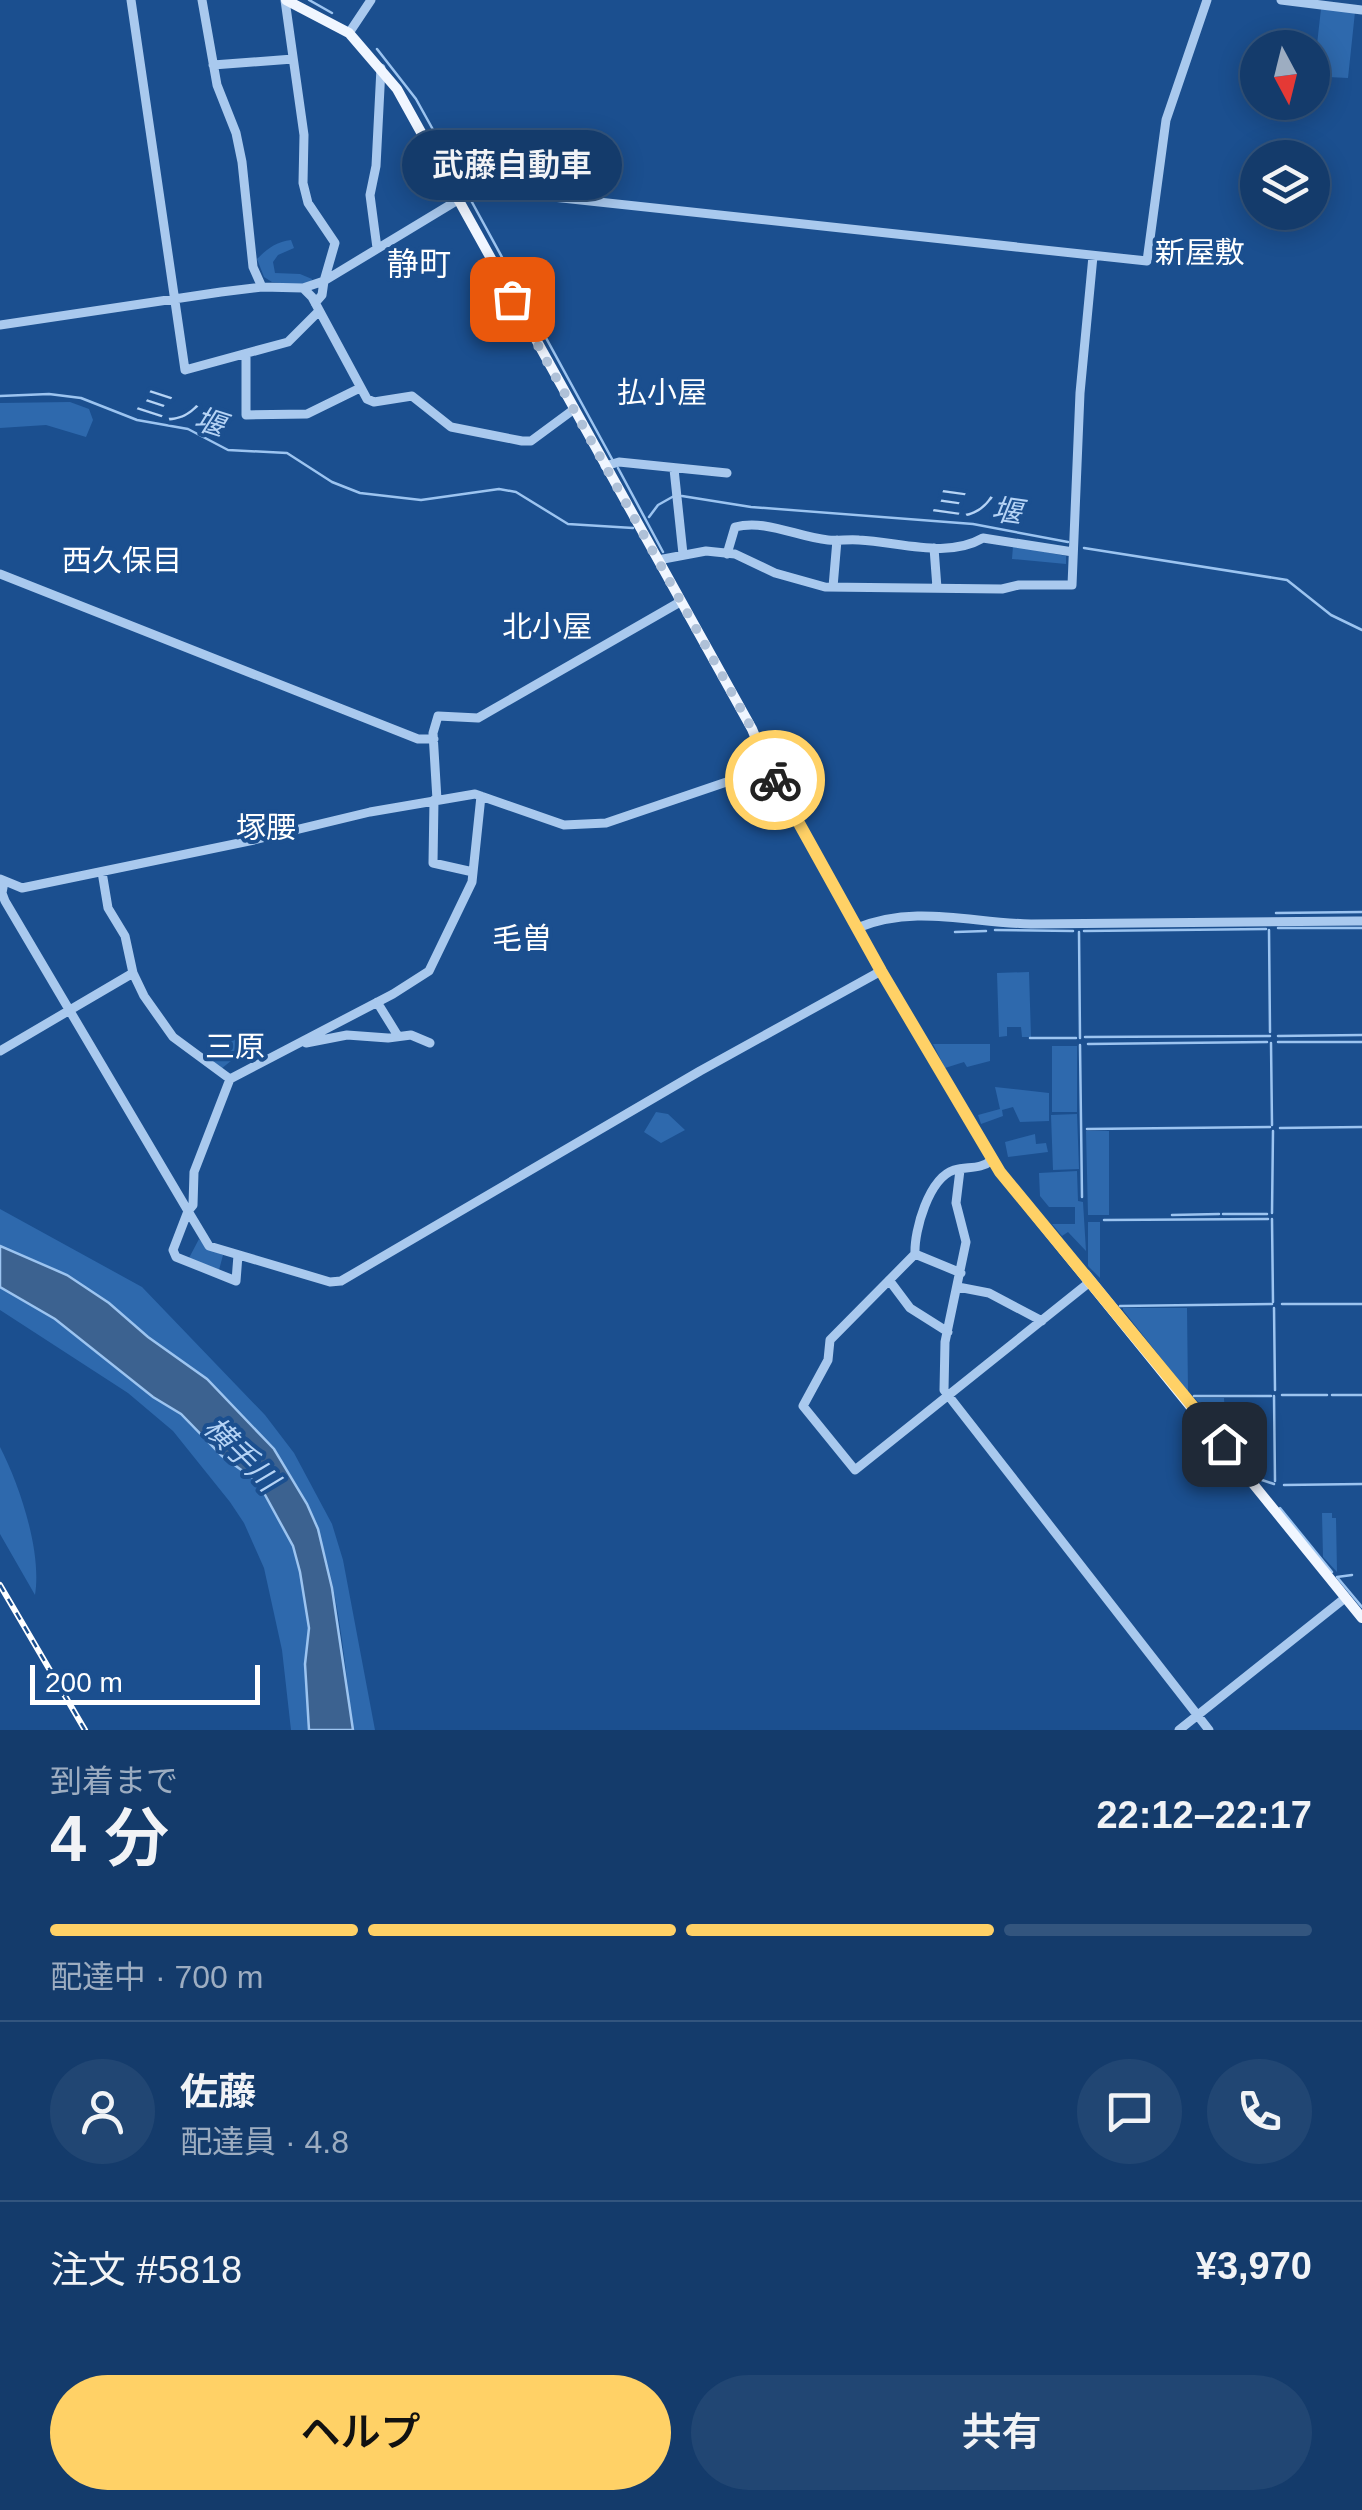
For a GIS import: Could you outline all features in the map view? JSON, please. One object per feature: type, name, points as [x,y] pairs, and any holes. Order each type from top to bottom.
[{"type":"main road","points":[[286,0],[348,32],[397,89],[752,729],[768,768],[992,1160],[1362,1618]]},
{"type":"street","points":[[131,0],[185,370],[288,342],[322,296],[335,243],[308,203],[303,183],[304,135],[286,0]]},
{"type":"street","points":[[202,0],[217,86],[236,133],[253,267],[262,287]]},
{"type":"street","points":[[348,32],[371,0]]},
{"type":"street","points":[[450,186],[1147,261],[1166,120],[1207,0]]},
{"type":"street","points":[[1280,0],[1362,10]]},
{"type":"street","points":[[213,65],[293,60]]},
{"type":"street","points":[[377,248],[370,196],[376,166],[381,68]]},
{"type":"street","points":[[0,325],[262,287],[303,288],[324,280],[458,200]]},
{"type":"street","points":[[658,560],[706,551],[728,554],[774,573],[833,587],[1072,586],[1080,393],[1093,256]]},
{"type":"street","points":[[303,288],[360,388],[374,402],[412,396],[451,427],[522,442],[531,441],[573,410]]},
{"type":"street","points":[[246,354],[246,415],[307,414],[360,388]]},
{"type":"street","points":[[605,466],[619,462],[728,473]]},
{"type":"street","points":[[674,469],[683,554]]},
{"type":"street","points":[[728,554],[731,534],[741,525],[836,540],[934,548],[966,547],[982,538],[1073,552]]},
{"type":"street","points":[[833,587],[836,540]]},
{"type":"street","points":[[934,548],[937,588]]},
{"type":"street","points":[[0,574],[418,739],[434,738]]},
{"type":"street","points":[[473,872],[432,863],[434,738],[438,716],[478,718],[680,602]]},
{"type":"street","points":[[768,768],[606,823],[564,824],[481,796],[436,800],[22,888],[2,881],[2,893],[209,1246],[330,1282],[341,1281],[700,1071],[881,971]]},
{"type":"street","points":[[238,1256],[236,1281],[176,1257],[173,1250],[193,1205],[194,1172],[230,1079],[428,971],[472,882],[481,796]]},
{"type":"street","points":[[102,872],[108,908],[125,936],[133,974],[173,1038],[230,1079]]},
{"type":"street","points":[[857,928],[881,918],[919,914],[1025,924],[1362,922]]},
{"type":"street","points":[[0,1052],[133,974]]},
{"type":"street","points":[[377,1002],[398,1036]]},
{"type":"street","points":[[295,1045],[347,1035],[420,1036],[430,1042]]},
{"type":"street","points":[[992,1160],[984,1166],[945,1176],[916,1228],[915,1254],[830,1340],[828,1360],[803,1406],[855,1470],[1092,1281]]},
{"type":"street","points":[[960,1170],[956,1203],[966,1242],[948,1332],[944,1390],[1209,1730]]},
{"type":"street","points":[[915,1254],[961,1273]]},
{"type":"street","points":[[889,1280],[910,1308],[948,1332]]},
{"type":"street","points":[[958,1286],[990,1293],[1042,1321]]},
{"type":"street","points":[[1179,1730],[1345,1598]]},
{"type":"shaded area","points":[[1321,9],[1355,12],[1348,78],[1330,77],[1330,30],[1319,30]]},
{"type":"shaded area","points":[[291,240],[294,248],[278,255],[273,262],[275,273],[300,274],[312,279],[311,283],[272,282],[264,277],[257,259],[273,246]]},
{"type":"shaded area","points":[[70,402],[89,409],[93,420],[86,437],[46,425],[0,428],[0,403]]},
{"type":"shaded area","points":[[1013,546],[1066,556],[1066,564],[1012,559]]},
{"type":"shaded area","points":[[1029,972],[1031,1037],[1022,1037],[1021,1027],[1007,1027],[1007,1036],[999,1037],[997,973]]},
{"type":"shaded area","points":[[239,1034],[248,1047],[221,1069],[206,1058],[223,1050],[219,1043]]},
{"type":"shaded area","points":[[933,1044],[990,1044],[990,1061],[967,1067],[964,1062],[945,1068]]},
{"type":"shaded area","points":[[1052,1046],[1077,1046],[1077,1112],[1052,1112]]},
{"type":"shaded area","points":[[995,1087],[1049,1093],[1049,1121],[1020,1122],[1013,1107],[1002,1110],[1003,1116],[981,1124],[978,1115],[1000,1109]]},
{"type":"shaded area","points":[[656,1112],[668,1114],[685,1130],[661,1143],[644,1132]]},
{"type":"shaded area","points":[[1077,1114],[1079,1169],[1053,1170],[1051,1115]]},
{"type":"shaded area","points":[[1086,1131],[1109,1131],[1109,1215],[1088,1215]]},
{"type":"shaded area","points":[[1035,1134],[1036,1144],[1046,1143],[1048,1152],[1008,1157],[1005,1142]]},
{"type":"shaded area","points":[[1077,1171],[1086,1251],[1068,1232],[1062,1236],[1052,1224],[1075,1224],[1075,1207],[1049,1207],[1040,1196],[1039,1173]]},
{"type":"shaded area","points":[[0,1209],[142,1287],[265,1415],[294,1453],[332,1524],[343,1560],[375,1730],[353,1730],[340,1628],[325,1552],[304,1497],[287,1470],[268,1444],[223,1399],[100,1298],[61,1272],[0,1246]]},
{"type":"shaded area","points":[[1088,1222],[1100,1222],[1100,1278],[1088,1266]]},
{"type":"shaded area","points":[[199,1239],[207,1248],[223,1255],[219,1270],[189,1258]]},
{"type":"shaded area","points":[[0,1287],[55,1319],[153,1397],[181,1414],[221,1456],[258,1482],[293,1546],[300,1572],[309,1628],[305,1664],[309,1730],[291,1730],[282,1650],[264,1568],[230,1502],[173,1431],[128,1393],[0,1310]]},
{"type":"shaded area","points":[[1187,1308],[1188,1392],[1123,1310]]},
{"type":"shaded area","points":[[1195,1398],[1224,1398],[1226,1435]]},
{"type":"shaded area","points":[[0,1447],[28,1520],[35,1559],[35,1595],[0,1534]]},
{"type":"shaded area","points":[[1322,1513],[1332,1513],[1332,1518],[1336,1518],[1337,1572],[1323,1557]]},
{"type":"water","name":"横手川","points":[[0,1246],[67,1275],[109,1303],[207,1379],[274,1449],[318,1529],[332,1588],[353,1730],[309,1730],[305,1664],[309,1628],[300,1572],[293,1546],[258,1482],[222,1456],[181,1414],[153,1397],[55,1319],[0,1287]]},
{"type":"waterway","points":[[309,0],[332,13]]},
{"type":"waterway","points":[[377,49],[416,99],[462,182]]},
{"type":"waterway","points":[[467,193],[612,459]]},
{"type":"waterway","name":"三ノ堰","points":[[0,396],[49,394],[81,398],[137,420],[188,429],[228,450],[287,453],[332,482],[360,493],[421,500],[499,489],[516,492],[568,524],[633,528]]},
{"type":"waterway","points":[[618,468],[663,552]]},
{"type":"waterway","name":"三ノ堰","points":[[649,517],[658,505],[674,496]]},
{"type":"waterway","name":"三ノ堰","points":[[682,496],[751,507],[973,524],[1068,542]]},
{"type":"waterway","name":"三ノ堰","points":[[1084,548],[1287,580],[1331,615],[1362,630]]},
{"type":"waterway","points":[[1276,913],[1362,912]]},
{"type":"waterway","points":[[1278,928],[1362,928]]},
{"type":"waterway","points":[[1084,931],[1266,929]]},
{"type":"waterway","points":[[995,930],[1073,931]]},
{"type":"waterway","points":[[1269,930],[1270,1032]]},
{"type":"waterway","points":[[955,932],[986,931]]},
{"type":"waterway","points":[[1079,932],[1080,1038]]},
{"type":"waterway","points":[[1278,1036],[1362,1035]]},
{"type":"waterway","points":[[1085,1037],[1270,1036]]},
{"type":"waterway","points":[[1030,1038],[1076,1038]]},
{"type":"waterway","points":[[1088,1044],[1267,1042]]},
{"type":"waterway","points":[[1278,1042],[1362,1042]]},
{"type":"waterway","points":[[1271,1043],[1272,1125]]},
{"type":"waterway","points":[[1080,1045],[1082,1197]]},
{"type":"waterway","points":[[1087,1129],[1270,1127]]},
{"type":"waterway","points":[[1280,1128],[1362,1127]]},
{"type":"waterway","points":[[1272,1213],[1273,1131]]},
{"type":"waterway","points":[[1172,1215],[1219,1214]]},
{"type":"waterway","points":[[1223,1214],[1267,1214]]},
{"type":"waterway","points":[[1104,1220],[1268,1219]]},
{"type":"waterway","points":[[1272,1219],[1273,1302]]},
{"type":"waterway","points":[[1088,1271],[1185,1391]]},
{"type":"waterway","points":[[1120,1306],[1272,1304]]},
{"type":"waterway","points":[[1282,1304],[1362,1304]]},
{"type":"waterway","points":[[1274,1308],[1275,1390]]},
{"type":"waterway","points":[[1282,1395],[1327,1395]]},
{"type":"waterway","points":[[1332,1395],[1362,1395]]},
{"type":"waterway","points":[[1194,1396],[1271,1396]]},
{"type":"waterway","points":[[1274,1396],[1275,1481]]},
{"type":"waterway","points":[[1191,1399],[1256,1478],[1274,1484]]},
{"type":"waterway","points":[[1284,1485],[1362,1484]]},
{"type":"waterway","points":[[1280,1508],[1332,1572]]},
{"type":"waterway","points":[[1352,1575],[1337,1577],[1362,1607]]},
{"type":"railway","points":[[0,1585],[85,1730]]},
{"type":"way so far","points":[[512,299],[752,729],[775,780]]},
{"type":"place","name":"武藤自動車","points":[[512,299]]},
{"type":"district","name":"新屋敷","points":[[1200,253]]},
{"type":"district","name":"静町","points":[[419,264]]},
{"type":"district","name":"払小屋","points":[[662,393]]},
{"type":"district","name":"西久保目","points":[[122,561]]},
{"type":"district","name":"北小屋","points":[[547,627]]},
{"type":"district","name":"塚腰","points":[[266,828]]},
{"type":"district","name":"毛曽","points":[[522,939]]},
{"type":"district","name":"三原","points":[[235,1047]]},
{"type":"route","points":[[775,780],[881,971],[1000,1172],[1224,1444]]}]
